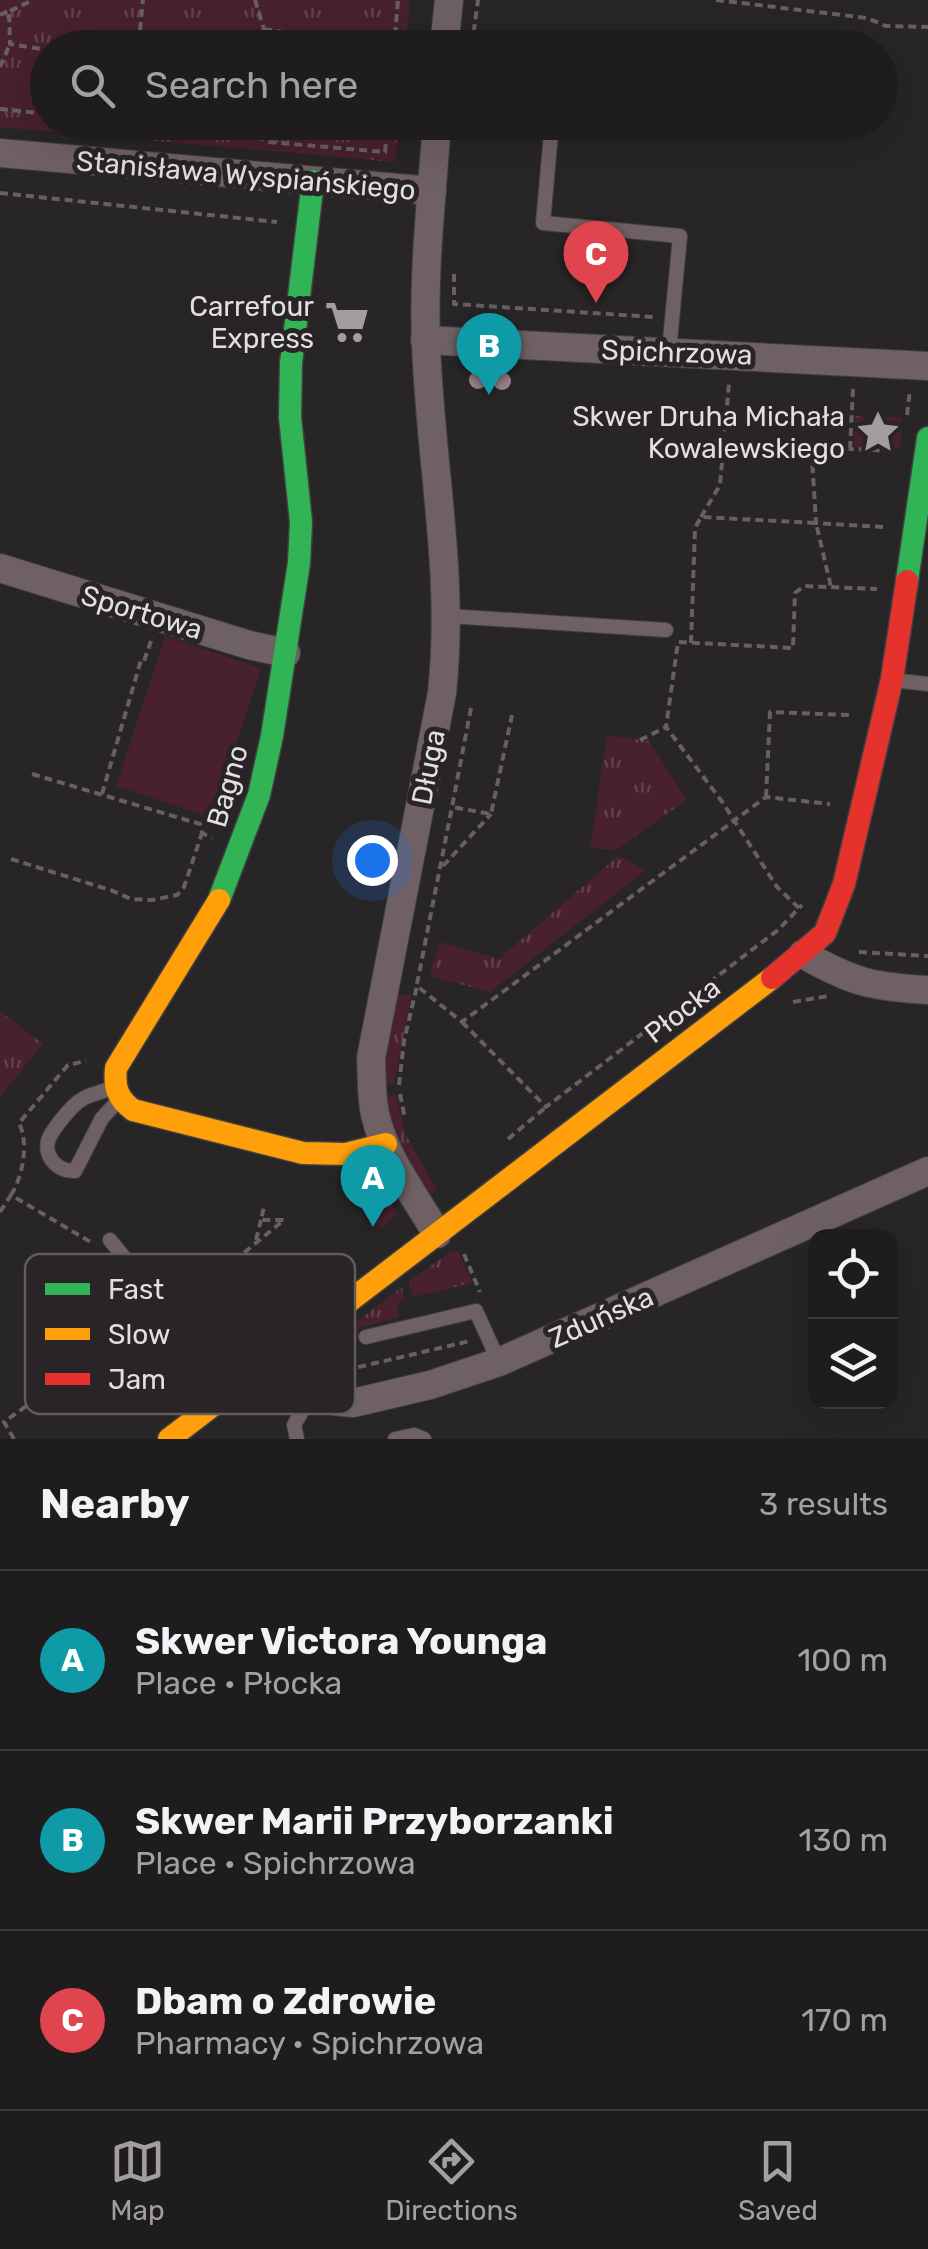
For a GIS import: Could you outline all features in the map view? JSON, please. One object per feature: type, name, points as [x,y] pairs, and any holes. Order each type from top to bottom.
[{"type":"street","points":[[446,30],[449,0]]},
{"type":"street","name":"Długa","points":[[436,140],[426,340],[448,616],[442,693],[371,1058],[375,1116],[397,1138],[397,1171],[437,1234]]},
{"type":"street","name":"Stanisława Wyspiańskiego","points":[[0,153],[432,192]]},
{"type":"street","name":"Bagno","points":[[116,1094],[116,1068],[217,904],[243,844],[269,750],[299,563],[300,522],[290,417],[291,363],[313,181]]},
{"type":"street","name":"Spichrzowa","points":[[426,340],[928,366]]},
{"type":"street","name":"Płocka","points":[[355,1295],[803,954],[825,932],[844,884],[892,680],[923,510],[928,438]]},
{"type":"street","name":"Sportowa","points":[[0,568],[286,653]]},
{"type":"street","points":[[803,954],[842,976],[876,987],[928,990]]},
{"type":"street","points":[[116,1094],[134,1110],[303,1153],[346,1154],[397,1138]]},
{"type":"street","name":"Zduńska","points":[[355,1404],[430,1385],[493,1349],[928,1170]]},
{"type":"street","name":"Płocka","points":[[169,1439],[201,1414]]},
{"type":"lane","points":[[550,140],[543,223],[680,236],[669,352]]},
{"type":"lane","points":[[448,616],[666,630]]},
{"type":"lane","points":[[892,680],[928,684]]},
{"type":"lane","points":[[116,1094],[74,1170],[66,1171],[53,1163],[47,1150],[50,1138],[80,1100],[116,1094]]},
{"type":"lane","points":[[102,1242],[113,1254]]},
{"type":"lane","points":[[366,1337],[476,1311],[493,1349]]},
{"type":"lane","points":[[297,1439],[294,1425],[301,1414]]},
{"type":"lane","points":[[395,1439],[414,1435],[424,1439]]},
{"type":"path","points":[[0,16],[33,0]]},
{"type":"path","points":[[140,30],[143,0]]},
{"type":"path","points":[[255,0],[264,28],[276,30]]},
{"type":"path","points":[[396,30],[398,0]]},
{"type":"path","points":[[474,30],[478,0]]},
{"type":"path","points":[[716,0],[867,18],[886,26],[928,27]]},
{"type":"path","points":[[0,75],[10,44],[9,11]]},
{"type":"path","points":[[10,44],[30,47]]},
{"type":"path","points":[[0,109],[30,112]]},
{"type":"path","points":[[131,146],[132,140]]},
{"type":"path","points":[[265,140],[386,152],[387,140]]},
{"type":"path","points":[[0,193],[288,223]]},
{"type":"path","points":[[454,274],[454,304],[672,319]]},
{"type":"path","points":[[692,642],[696,528],[720,485],[731,376]]},
{"type":"path","points":[[850,449],[853,384]]},
{"type":"path","points":[[897,387],[910,390],[906,421]]},
{"type":"path","points":[[831,587],[816,523],[812,458],[826,448],[902,452]]},
{"type":"path","points":[[700,517],[890,527]]},
{"type":"path","points":[[799,908],[777,887],[666,727],[678,642],[792,648],[795,593],[804,586],[882,589]]},
{"type":"path","points":[[102,794],[141,660],[144,661],[153,633]]},
{"type":"path","points":[[397,1138],[404,1041],[470,708]]},
{"type":"path","points":[[766,798],[770,712],[861,716]]},
{"type":"path","points":[[441,868],[492,814],[512,715]]},
{"type":"path","points":[[640,740],[666,727]]},
{"type":"path","points":[[10,859],[114,890],[131,899],[152,900],[177,895],[184,886],[202,833],[200,824],[32,774]]},
{"type":"path","points":[[462,1022],[766,798],[839,805]]},
{"type":"path","points":[[452,807],[492,814]]},
{"type":"path","points":[[202,833],[215,840],[218,834]]},
{"type":"path","points":[[502,1144],[778,930],[807,899]]},
{"type":"path","points":[[854,952],[928,956]]},
{"type":"path","points":[[417,986],[462,1022],[546,1107]]},
{"type":"path","points":[[0,1212],[19,1182],[24,1134],[19,1123],[68,1065],[87,1060]]},
{"type":"path","points":[[12,1195],[102,1242]]},
{"type":"path","points":[[256,1243],[264,1207]]},
{"type":"path","points":[[243,1254],[284,1220],[261,1220]]},
{"type":"path","points":[[355,1376],[493,1349]]},
{"type":"path","points":[[14,1439],[4,1422],[25,1407]]},
{"type":"green space","points":[[0,0],[410,0],[407,30],[30,30],[30,130],[0,127]]},
{"type":"green space","points":[[147,140],[397,140],[395,162]]},
{"type":"green space","points":[[855,416],[863,416],[871,426],[883,416],[903,418],[899,449],[854,447]]},
{"type":"green space","points":[[165,636],[261,668],[212,818],[116,786]]},
{"type":"green space","points":[[607,735],[649,741],[687,800],[615,850],[590,848]]},
{"type":"green space","points":[[618,856],[646,870],[490,992],[430,976],[440,942],[499,959]]},
{"type":"green space","points":[[412,995],[394,1083],[382,1085],[395,996]]},
{"type":"green space","points":[[0,1011],[43,1044],[0,1097]]},
{"type":"green space","points":[[382,1095],[396,1095],[406,1135],[437,1190],[427,1197],[400,1154]]},
{"type":"green space","points":[[371,1172],[397,1213],[383,1228],[361,1197],[358,1174]]},
{"type":"green space","points":[[452,1251],[458,1251],[472,1283],[413,1297],[409,1281]]},
{"type":"green space","points":[[402,1287],[404,1300],[398,1302],[398,1317],[358,1328],[360,1338],[355,1339],[355,1323]]},
{"type":"traffic: fast","points":[[219,900],[259,795],[299,563],[301,522],[290,417],[291,363],[313,181]]},
{"type":"traffic: fast","points":[[907,581],[928,438]]},
{"type":"traffic: slow","points":[[219,900],[116,1068],[116,1086],[123,1101],[133,1110],[303,1153],[346,1154],[386,1144]]},
{"type":"traffic: slow","points":[[355,1297],[772,978]]},
{"type":"traffic: slow","points":[[169,1439],[202,1414]]},
{"type":"traffic: jam","points":[[772,978],[825,933],[844,884],[892,679],[907,581]]},
{"type":"place","name":"Dbam o Zdrowie","points":[[596,303]]},
{"type":"place","name":"Carrefour Express","points":[[347,322]]},
{"type":"place","name":"Skwer Marii Przyborzanki","points":[[489,395]]},
{"type":"place","name":"Skwer Druha Michała Kowalewskiego","points":[[878,432]]},
{"type":"place","name":"Skwer Victora Younga","points":[[373,1227]]}]
